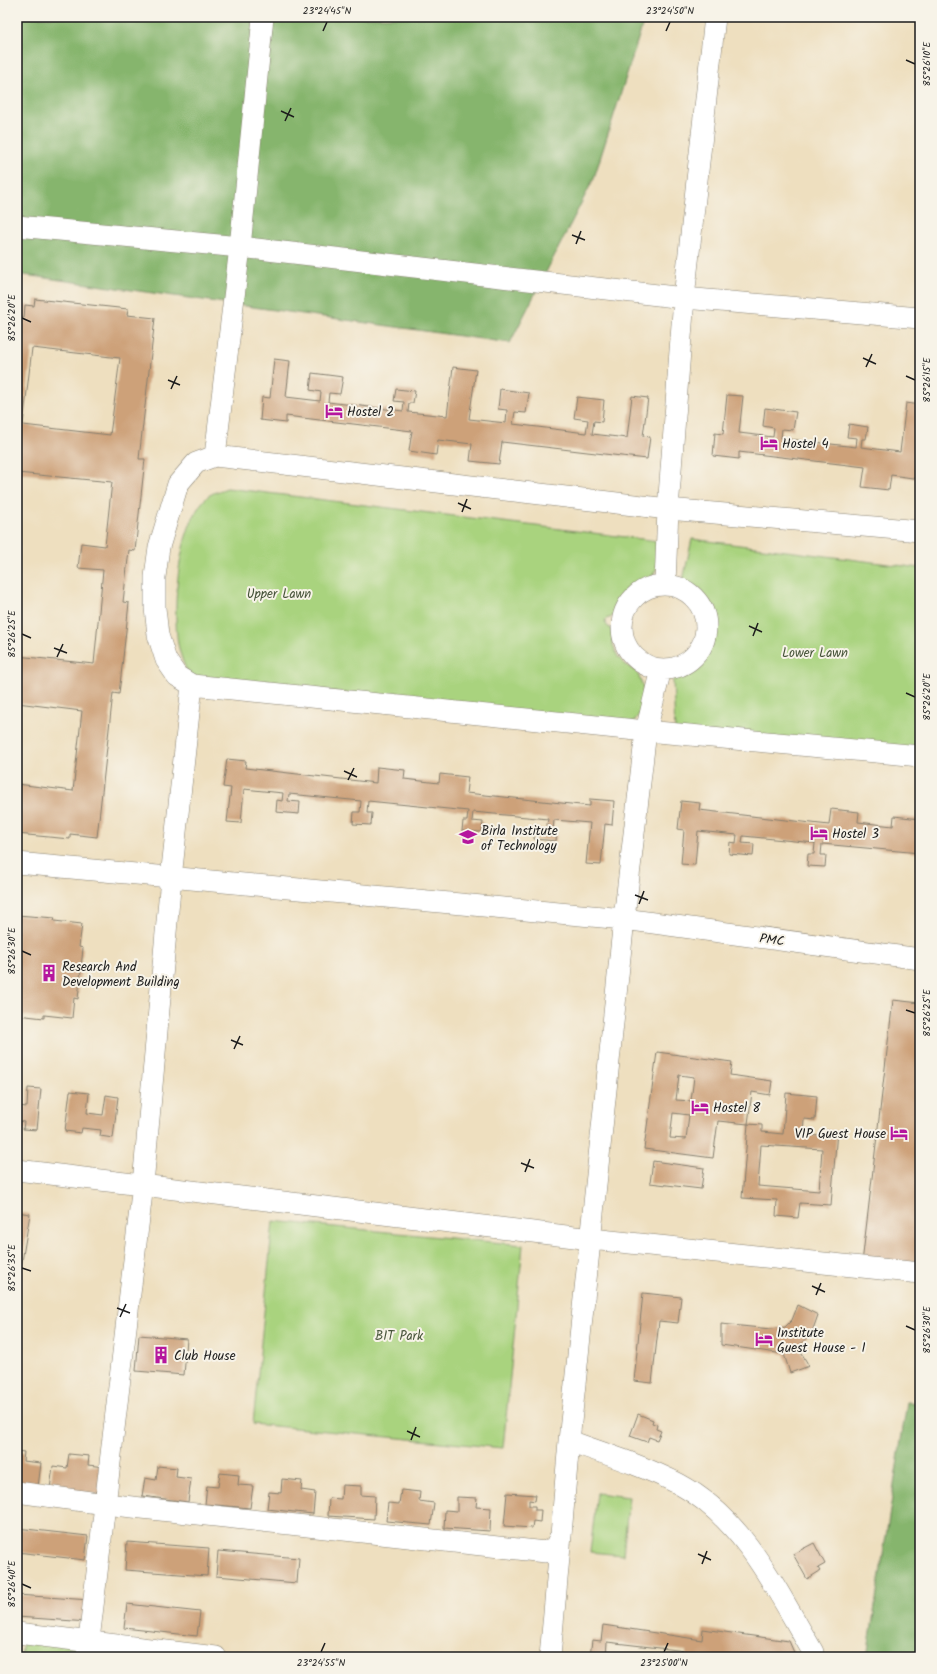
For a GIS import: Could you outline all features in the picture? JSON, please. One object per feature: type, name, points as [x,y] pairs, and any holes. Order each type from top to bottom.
[{"type":"street","points":[[215,456],[240,246],[263,17]]},
{"type":"street","points":[[665,584],[668,509],[684,298],[715,17]]},
{"type":"street","points":[[17,226],[240,246],[684,298],[920,318]]},
{"type":"street","points":[[920,531],[668,509],[215,456],[196,463],[178,484],[159,547],[155,577],[155,608],[158,635],[166,660],[178,676],[192,686],[646,731],[920,756]]},
{"type":"street","points":[[665,584],[684,589],[697,600],[705,614],[707,630],[702,646],[692,660],[677,667],[661,669],[645,665],[632,655],[624,640],[622,624],[627,608],[637,595],[651,587],[665,584]]},
{"type":"street","points":[[550,1657],[569,1442],[624,919],[646,731],[661,669]]},
{"type":"street","points":[[88,1649],[143,1184],[171,878],[192,686]]},
{"type":"street","name":"PMC","points":[[17,863],[624,919],[920,959]]},
{"type":"street","points":[[17,1170],[591,1239],[920,1273]]},
{"type":"street","points":[[569,1442],[642,1467],[679,1484],[704,1501],[727,1520],[756,1557],[814,1652]]},
{"type":"street","points":[[17,1492],[105,1504],[546,1552],[555,1546],[562,1534]]},
{"type":"street","points":[[17,1632],[88,1649],[216,1657]]},
{"type":"green space","points":[[17,17],[645,17],[594,178],[510,343],[17,274]]},
{"type":"green space","name":"Upper Lawn","points":[[227,488],[658,541],[657,567],[653,575],[649,580],[629,592],[612,617],[606,619],[605,622],[608,627],[611,628],[613,645],[618,657],[626,665],[637,672],[643,687],[641,712],[632,724],[189,676],[180,652],[176,628],[177,589],[183,548],[196,512],[205,499],[212,494]]},
{"type":"green space","name":"Lower Lawn","points":[[692,539],[920,568],[920,761],[675,732],[673,679],[695,667],[708,653],[712,645],[714,623],[712,612],[706,601],[683,580]]},
{"type":"green space","name":"BIT Park","points":[[273,1221],[523,1245],[503,1448],[253,1424]]},
{"type":"green space","points":[[907,1402],[920,1403],[920,1657],[867,1657]]},
{"type":"green space","points":[[597,1493],[629,1497],[623,1555],[590,1552]]},
{"type":"green space","points":[[23,1639],[83,1645],[81,1657],[21,1657]]},
{"type":"building","points":[[35,299],[128,309],[127,315],[155,318],[139,459],[145,459],[135,551],[129,550],[123,602],[129,603],[119,694],[113,693],[97,837],[70,834],[70,839],[17,834],[17,784],[73,791],[82,711],[17,703],[17,656],[94,664],[103,570],[78,568],[81,543],[105,546],[112,482],[17,473],[17,318],[24,318],[25,305],[34,306]],"holes":[[[32,348],[120,358],[110,435],[23,425]]]},
{"type":"building","name":"Hostel 2","points":[[274,359],[290,361],[286,397],[320,401],[321,392],[310,390],[312,373],[343,377],[340,394],[329,393],[328,402],[403,411],[404,402],[394,401],[396,389],[415,391],[413,403],[409,403],[408,412],[447,416],[453,367],[476,370],[469,419],[506,423],[507,410],[498,409],[500,389],[529,393],[526,413],[515,412],[513,424],[586,433],[588,420],[574,418],[577,397],[604,400],[602,422],[594,421],[592,434],[627,438],[632,396],[648,398],[643,436],[650,437],[647,459],[502,442],[499,464],[470,461],[472,444],[438,440],[436,455],[409,451],[412,431],[286,416],[286,423],[260,420],[262,397],[270,398]]},
{"type":"building","name":"Hostel 4","points":[[727,395],[743,396],[739,433],[773,437],[774,428],[763,426],[765,408],[796,412],[793,430],[782,429],[781,438],[856,447],[857,438],[847,437],[849,424],[868,427],[866,439],[862,439],[861,447],[900,452],[906,403],[920,405],[920,479],[891,475],[889,490],[862,487],[865,467],[739,452],[739,459],[713,456],[715,433],[723,434]]},
{"type":"building","points":[[227,759],[246,761],[245,768],[376,783],[377,767],[405,770],[404,779],[439,783],[440,774],[468,777],[466,793],[590,806],[590,799],[614,801],[612,825],[605,824],[601,865],[586,864],[590,823],[554,820],[553,831],[557,831],[556,841],[534,839],[535,829],[546,830],[548,819],[473,812],[472,821],[483,822],[482,832],[462,831],[463,821],[467,821],[468,811],[368,801],[367,813],[372,813],[371,825],[353,824],[354,812],[360,812],[361,801],[289,794],[288,801],[300,802],[299,814],[276,812],[277,800],[282,801],[283,793],[244,789],[241,823],[227,822],[231,788],[223,787]]},
{"type":"building","name":"Hostel 3","points":[[681,801],[700,803],[699,810],[829,825],[831,809],[859,812],[858,822],[893,826],[894,816],[920,819],[920,853],[822,844],[821,855],[826,855],[825,867],[807,866],[808,854],[814,854],[815,843],[743,836],[742,843],[754,844],[753,856],[729,854],[730,842],[736,843],[737,835],[698,831],[695,865],[681,864],[684,830],[678,829]]},
{"type":"building","points":[[917,863],[920,863],[920,874],[916,873]]},
{"type":"building","name":"Research And Development Building","points":[[17,915],[55,918],[54,921],[82,924],[79,947],[83,948],[78,999],[74,998],[72,1018],[44,1015],[44,1018],[17,1015]]},
{"type":"building","name":"VIP Guest House","points":[[893,1000],[920,1003],[920,1269],[862,1263]]},
{"type":"building","name":"Hostel 8","points":[[657,1052],[732,1062],[730,1075],[772,1081],[770,1095],[752,1092],[748,1124],[718,1121],[713,1158],[644,1149]],"holes":[[[679,1075],[694,1077],[691,1101],[676,1100]],[[673,1113],[689,1115],[686,1139],[670,1138]]]},
{"type":"building","points":[[28,1088],[41,1089],[37,1130],[23,1129],[24,1122],[17,1121],[17,1106],[27,1107]]},
{"type":"building","points":[[70,1091],[89,1093],[87,1113],[103,1115],[106,1095],[118,1097],[113,1138],[100,1136],[101,1130],[82,1128],[81,1133],[65,1131]]},
{"type":"building","name":"Hostel 8","points":[[786,1093],[817,1096],[815,1120],[804,1119],[803,1135],[822,1136],[822,1130],[837,1131],[831,1205],[800,1203],[798,1218],[776,1216],[777,1200],[742,1198],[748,1124],[762,1125],[762,1132],[783,1134]],"holes":[[[761,1145],[822,1149],[819,1191],[758,1186]]]},
{"type":"building","points":[[653,1161],[704,1168],[701,1189],[650,1183]]},
{"type":"building","points":[[17,1212],[30,1214],[19,1279],[17,1279]]},
{"type":"building","points":[[643,1293],[681,1297],[678,1323],[659,1321],[652,1383],[634,1381]]},
{"type":"building","name":"Institute Guest House - I","points":[[798,1305],[818,1315],[812,1332],[798,1347],[809,1366],[790,1373],[784,1354],[721,1345],[721,1324],[771,1329],[785,1327],[792,1320]]},
{"type":"building","name":"Club House","points":[[139,1335],[187,1339],[184,1375],[136,1371]]},
{"type":"building","points":[[638,1414],[653,1420],[652,1423],[657,1425],[656,1429],[661,1431],[657,1440],[649,1437],[647,1442],[630,1436]]},
{"type":"building","points":[[17,1451],[24,1452],[23,1461],[41,1463],[38,1487],[17,1485]]},
{"type":"building","points":[[69,1454],[89,1456],[88,1465],[104,1467],[101,1495],[50,1489],[53,1466],[67,1468]]},
{"type":"building","points":[[158,1466],[177,1468],[176,1477],[191,1479],[188,1502],[142,1496],[145,1478],[156,1480]]},
{"type":"building","points":[[220,1473],[239,1475],[238,1485],[253,1486],[250,1508],[205,1504],[207,1486],[218,1487]]},
{"type":"building","points":[[282,1479],[302,1481],[301,1490],[315,1492],[313,1514],[267,1509],[269,1492],[281,1493]]},
{"type":"building","points":[[342,1485],[361,1486],[361,1495],[375,1496],[374,1519],[328,1516],[329,1498],[341,1499]]},
{"type":"building","points":[[401,1490],[420,1492],[419,1501],[434,1503],[431,1525],[386,1521],[388,1503],[399,1504]]},
{"type":"building","points":[[507,1493],[536,1495],[535,1501],[529,1500],[529,1506],[535,1506],[535,1510],[541,1510],[540,1522],[533,1521],[532,1528],[504,1526]]},
{"type":"building","points":[[457,1497],[477,1498],[476,1507],[491,1508],[490,1531],[444,1528],[445,1510],[457,1511]]},
{"type":"building","points":[[17,1528],[88,1536],[85,1560],[17,1552]]},
{"type":"building","points":[[127,1542],[209,1548],[207,1576],[125,1570]]},
{"type":"building","points":[[814,1543],[825,1564],[818,1568],[820,1571],[807,1579],[793,1554]]},
{"type":"building","points":[[218,1551],[299,1558],[297,1583],[216,1576]]},
{"type":"building","points":[[17,1595],[90,1600],[88,1622],[17,1617]]},
{"type":"building","points":[[127,1604],[200,1612],[197,1636],[124,1628]]},
{"type":"building","points":[[603,1625],[702,1640],[703,1629],[789,1641],[796,1657],[686,1657],[686,1651],[607,1642],[606,1657],[590,1657],[592,1640],[601,1641]]},
{"type":"place","name":"Hostel 2","points":[[334,411]]},
{"type":"place","name":"Hostel 4","points":[[769,443]]},
{"type":"place","name":"Hostel 3","points":[[819,833]]},
{"type":"place","name":"Birla Institute of Technology","points":[[468,837]]},
{"type":"place","name":"Research And Development Building","points":[[49,973]]},
{"type":"place","name":"Hostel 8","points":[[700,1107]]},
{"type":"place","name":"VIP Guest House","points":[[899,1133]]},
{"type":"place","name":"Institute Guest House - I","points":[[764,1339]]},
{"type":"place","name":"Club House","points":[[161,1355]]}]
